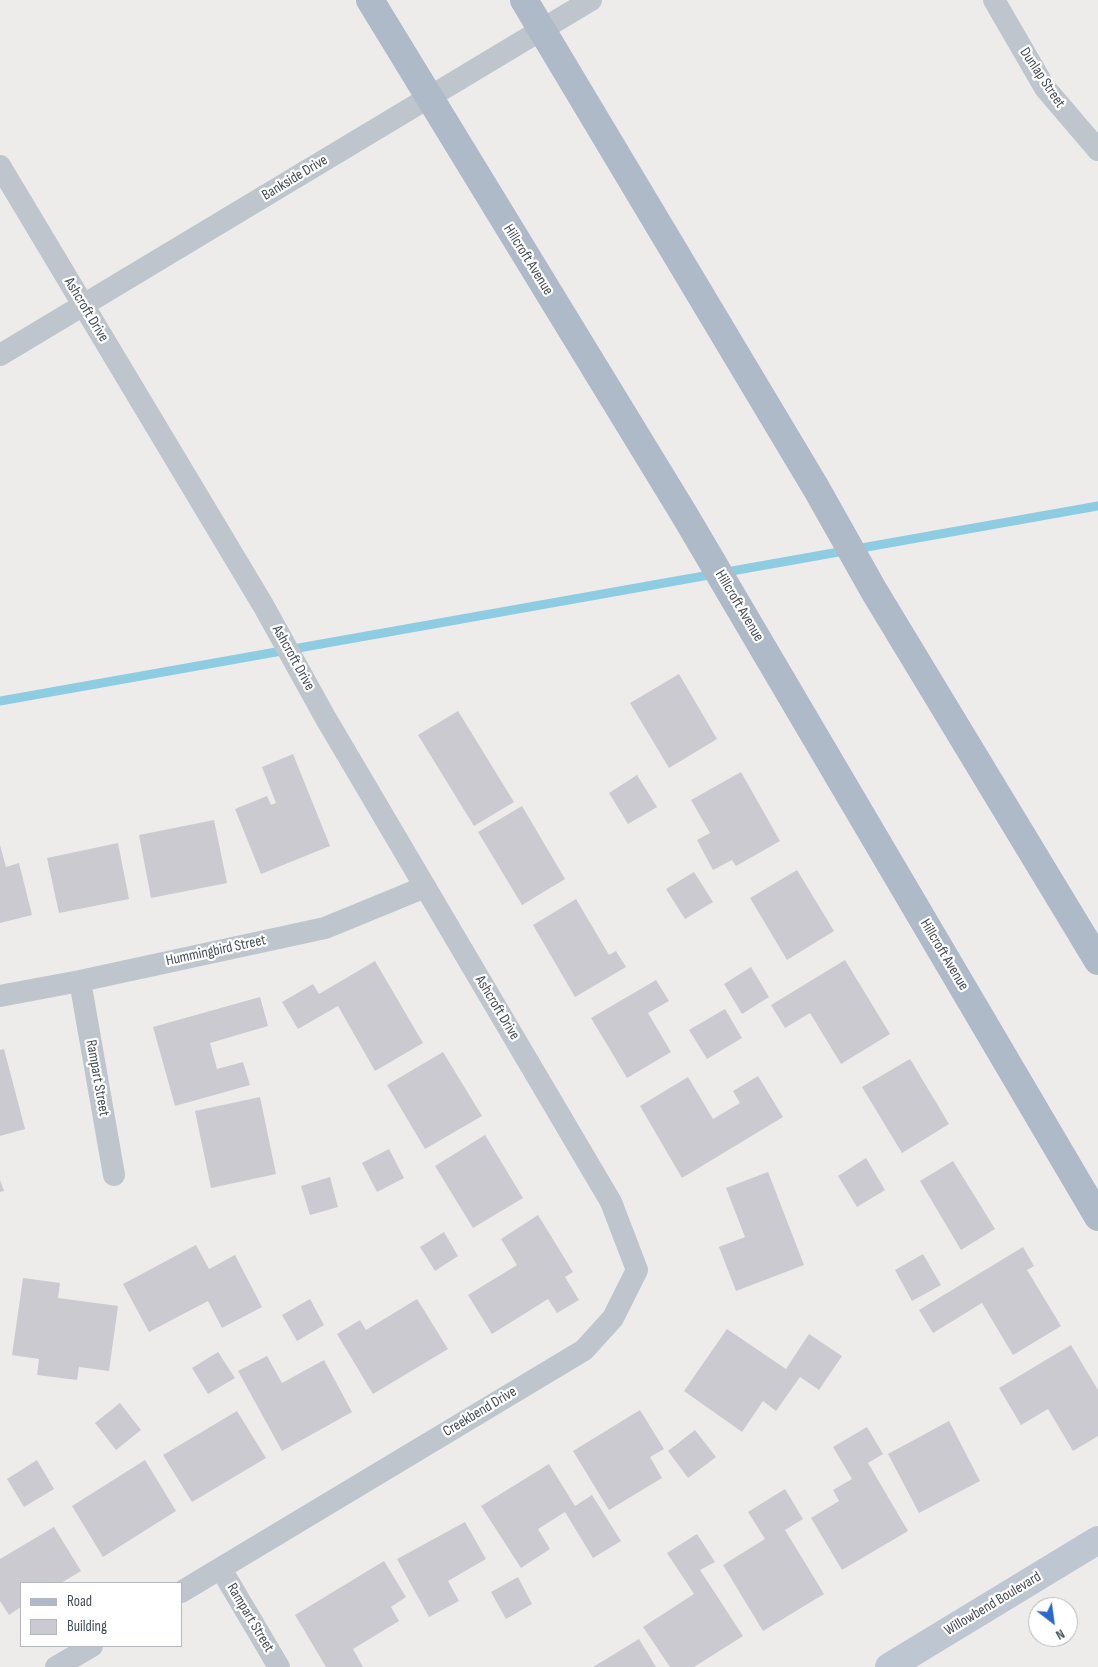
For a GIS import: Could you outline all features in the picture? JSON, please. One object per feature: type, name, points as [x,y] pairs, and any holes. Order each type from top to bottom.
[{"type":"main road","name":"Hillcroft Avenue","points":[[370,0],[684,514],[1097,1215]]},
{"type":"main road","points":[[524,0],[816,488],[874,591],[1098,961]]},
{"type":"main road","name":"Willowbend Boulevard","points":[[889,1667],[1098,1540]]},
{"type":"street","name":"Bankside Drive","points":[[0,355],[590,0]]},
{"type":"street","name":"Dunlap Street","points":[[994,0],[1046,88],[1098,150]]},
{"type":"street","name":"Ashcroft Drive","points":[[0,166],[263,605],[325,717],[582,1152]]},
{"type":"street","name":"Hummingbird Street","points":[[0,996],[80,981],[325,928],[425,887]]},
{"type":"street","name":"Rampart Street","points":[[80,981],[114,1175]]},
{"type":"street","name":"Creekbend Drive","points":[[182,1591],[584,1350],[613,1318],[636,1270],[611,1202],[582,1152]]},
{"type":"street","name":"Rampart Street","points":[[221,1569],[280,1667]]},
{"type":"street","points":[[56,1667],[90,1647]]},
{"type":"building","points":[[679,674],[717,739],[669,768],[630,703]]},
{"type":"building","points":[[458,711],[514,802],[474,826],[418,735]]},
{"type":"building","points":[[293,754],[330,846],[261,874],[235,809],[267,796],[271,805],[276,803],[262,767]]},
{"type":"building","points":[[741,772],[780,841],[736,866],[732,860],[713,870],[697,840],[710,833],[691,800]]},
{"type":"building","points":[[637,775],[657,807],[628,824],[609,793]]},
{"type":"building","points":[[522,806],[565,879],[522,905],[478,832]]},
{"type":"building","points":[[214,820],[227,883],[151,898],[139,835]]},
{"type":"building","points":[[118,843],[129,899],[59,913],[47,858]]},
{"type":"building","points":[[0,845],[6,867],[19,863],[32,915],[0,923]]},
{"type":"building","points":[[797,870],[834,931],[787,960],[750,898]]},
{"type":"building","points":[[694,872],[713,902],[685,919],[666,889]]},
{"type":"building","points":[[576,899],[609,955],[616,951],[626,967],[575,997],[533,925]]},
{"type":"building","points":[[845,960],[890,1034],[841,1064],[810,1013],[785,1028],[771,1005]]},
{"type":"building","points":[[375,961],[423,1043],[375,1071],[338,1006],[298,1029],[282,1002],[313,984],[319,994]]},
{"type":"building","points":[[751,967],[769,997],[742,1014],[724,984]]},
{"type":"building","points":[[656,980],[669,1001],[648,1013],[671,1052],[627,1078],[591,1018]]},
{"type":"building","points":[[260,997],[268,1026],[210,1043],[217,1069],[243,1062],[250,1085],[175,1106],[153,1027]]},
{"type":"building","points":[[725,1009],[742,1038],[707,1059],[689,1030]]},
{"type":"building","points":[[4,1049],[25,1129],[0,1136],[0,1050]]},
{"type":"building","points":[[443,1052],[482,1116],[425,1149],[387,1085]]},
{"type":"building","points":[[910,1059],[949,1124],[902,1153],[862,1087]]},
{"type":"building","points":[[758,1076],[783,1117],[682,1178],[640,1106],[688,1077],[713,1119],[740,1103],[733,1091]]},
{"type":"building","points":[[260,1097],[276,1174],[211,1188],[195,1111]]},
{"type":"building","points":[[485,1135],[523,1198],[473,1228],[435,1166]]},
{"type":"building","points":[[389,1149],[404,1178],[377,1192],[362,1163]]},
{"type":"building","points":[[866,1158],[885,1190],[857,1207],[838,1176]]},
{"type":"building","points":[[953,1161],[995,1229],[961,1250],[920,1181]]},
{"type":"building","points":[[768,1172],[804,1265],[736,1291],[719,1247],[745,1237],[726,1188]]},
{"type":"building","points":[[330,1177],[338,1207],[310,1215],[301,1186]]},
{"type":"building","points":[[0,1180],[4,1191],[0,1192]]},
{"type":"building","points":[[538,1215],[573,1272],[565,1277],[579,1300],[557,1313],[548,1299],[492,1334],[468,1295],[517,1265],[501,1239]]},
{"type":"building","points":[[444,1232],[458,1256],[435,1271],[420,1247]]},
{"type":"building","points":[[196,1245],[209,1269],[235,1255],[262,1307],[222,1328],[208,1301],[149,1332],[123,1284]]},
{"type":"building","points":[[1023,1247],[1034,1266],[1027,1270],[1061,1326],[1013,1355],[982,1303],[933,1333],[919,1310]]},
{"type":"building","points":[[923,1254],[941,1285],[912,1301],[895,1270]]},
{"type":"building","points":[[23,1278],[60,1283],[58,1298],[118,1306],[109,1371],[79,1367],[77,1380],[37,1375],[39,1359],[12,1355]]},
{"type":"building","points":[[310,1299],[324,1325],[297,1341],[282,1315]]},
{"type":"building","points":[[417,1299],[448,1349],[373,1394],[337,1334],[360,1320],[366,1330]]},
{"type":"building","points":[[727,1329],[786,1369],[809,1334],[842,1356],[819,1390],[800,1377],[776,1411],[763,1401],[742,1432],[684,1391]]},
{"type":"building","points":[[1071,1345],[1098,1390],[1098,1436],[1073,1451],[1048,1409],[1021,1425],[999,1388]]},
{"type":"building","points":[[218,1352],[235,1378],[208,1394],[192,1368]]},
{"type":"building","points":[[267,1356],[282,1383],[324,1360],[352,1412],[282,1451],[238,1371]]},
{"type":"building","points":[[120,1403],[141,1430],[116,1450],[95,1423]]},
{"type":"building","points":[[640,1410],[664,1449],[650,1457],[662,1478],[609,1510],[573,1451]]},
{"type":"building","points":[[237,1411],[266,1458],[192,1502],[163,1455]]},
{"type":"building","points":[[949,1421],[980,1481],[919,1513],[888,1454]]},
{"type":"building","points":[[867,1427],[883,1454],[868,1463],[908,1531],[842,1570],[811,1518],[839,1501],[833,1490],[852,1479],[833,1447]]},
{"type":"building","points":[[695,1430],[716,1457],[688,1478],[668,1451]]},
{"type":"building","points":[[37,1460],[54,1489],[24,1507],[7,1479]]},
{"type":"building","points":[[145,1460],[176,1511],[103,1557],[72,1506]]},
{"type":"building","points":[[549,1464],[575,1506],[592,1495],[621,1541],[593,1558],[565,1512],[538,1529],[550,1549],[521,1568],[481,1506]]},
{"type":"building","points":[[785,1489],[803,1519],[785,1530],[824,1594],[763,1631],[723,1565],[765,1539],[748,1512]]},
{"type":"building","points":[[465,1522],[486,1559],[448,1581],[459,1601],[429,1617],[397,1559]]},
{"type":"building","points":[[54,1527],[81,1571],[63,1582],[20,1582],[20,1608],[9,1615],[0,1601],[0,1559]]},
{"type":"building","points":[[697,1534],[715,1562],[700,1570],[743,1636],[694,1667],[670,1667],[643,1627],[694,1594],[667,1553]]},
{"type":"building","points":[[384,1561],[406,1597],[391,1607],[399,1621],[353,1649],[363,1667],[326,1667],[295,1615]]},
{"type":"building","points":[[518,1577],[532,1604],[506,1619],[491,1592]]},
{"type":"building","points":[[639,1639],[656,1667],[593,1667]]},
{"type":"waterway","points":[[0,701],[1098,506]]}]
